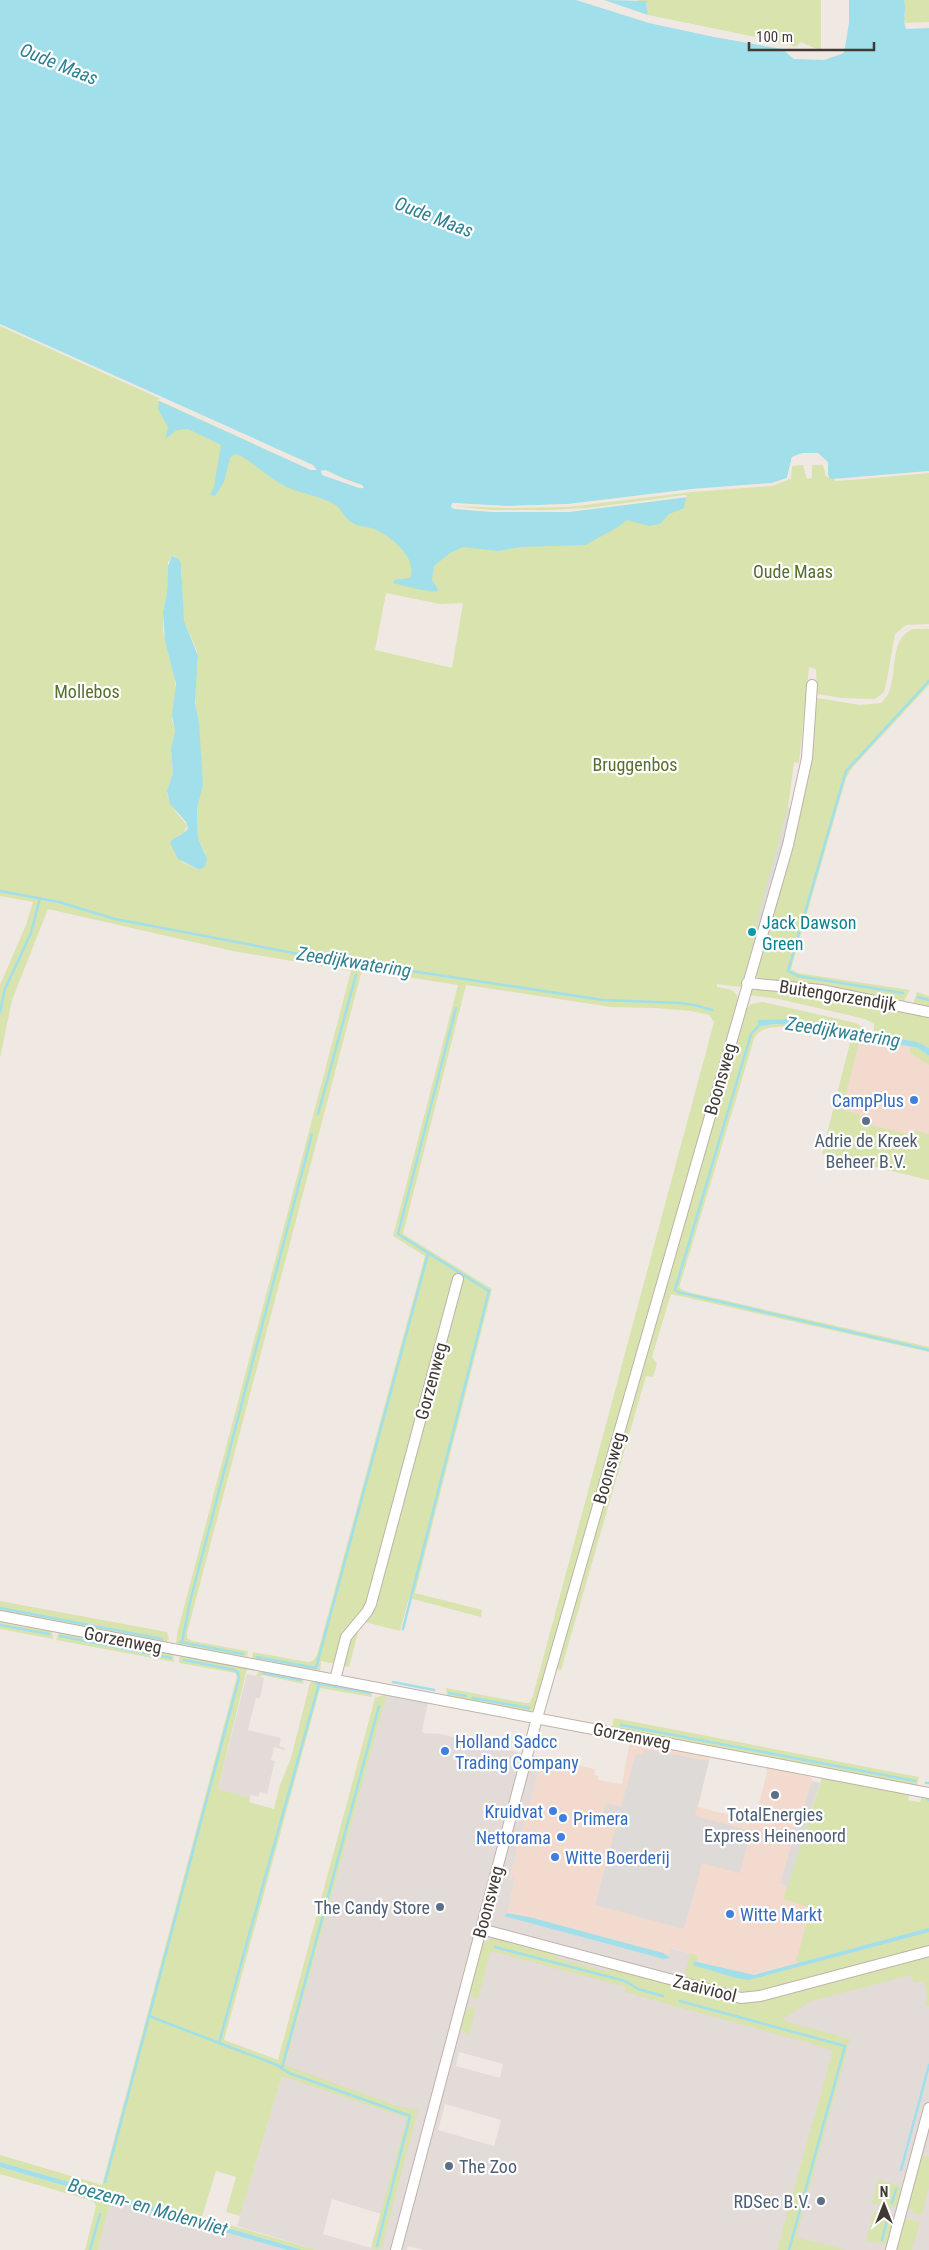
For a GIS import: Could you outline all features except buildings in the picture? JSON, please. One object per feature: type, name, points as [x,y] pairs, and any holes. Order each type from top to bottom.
[{"type":"street","name":"Boonsweg","points":[[396,2250],[538,1718],[747,983],[777,884],[800,797],[809,745],[812,685]]},
{"type":"street","name":"Buitengorzendijk","points":[[747,983],[814,989],[929,1012]]},
{"type":"street","name":"Gorzenweg","points":[[335,1680],[346,1637],[367,1612],[371,1604],[458,1279]]},
{"type":"street","name":"Gorzenweg","points":[[0,1616],[929,1792]]},
{"type":"street","name":"Zaaiviool","points":[[481,1929],[744,1998],[760,1996],[929,1951]]},
{"type":"street","points":[[891,2250],[929,2108]]},
{"type":"shaded area","points":[[788,807],[793,808],[760,925],[756,924]]},
{"type":"shaded area","points":[[852,1036],[918,1048],[929,1056],[929,1180],[822,1154]]},
{"type":"shaded area","points":[[247,1674],[264,1678],[260,1698],[256,1698],[248,1730],[281,1738],[279,1746],[285,1748],[284,1750],[274,1747],[271,1760],[275,1761],[267,1794],[260,1792],[258,1797],[251,1795],[250,1798],[218,1789]]},
{"type":"shaded area","points":[[387,1694],[428,1702],[423,1733],[441,1734],[542,1758],[510,1877],[515,1878],[507,1913],[529,1917],[669,1955],[671,1948],[698,1956],[697,1962],[751,1975],[797,1963],[796,1957],[929,1921],[929,2250],[424,2250],[408,2246],[407,2250],[317,2250],[237,2226],[282,2076]],"holes":[[[459,2052],[503,2064],[500,2078],[456,2066]],[[445,2104],[501,2120],[494,2146],[438,2130]],[[332,2199],[381,2214],[371,2248],[323,2234]]]},
{"type":"shaded area","points":[[630,1741],[710,1756],[698,1807],[744,1819],[757,1812],[767,1772],[765,1767],[811,1777],[812,1781],[820,1783],[783,1899],[810,1907],[798,1963],[748,1975],[696,1962],[698,1956],[672,1948],[669,1956],[529,1917],[507,1913],[515,1879],[510,1877],[542,1758],[595,1769],[594,1775],[598,1776],[598,1780],[622,1784]]},
{"type":"shaded area","points":[[644,1749],[709,1761],[695,1816],[751,1831],[740,1873],[702,1863],[684,1929],[595,1905],[616,1827],[600,1823],[606,1803],[621,1807],[636,1754],[643,1755]]},
{"type":"shaded area","points":[[812,1781],[820,1783],[804,1833],[796,1831]]},
{"type":"shaded area","points":[[794,1838],[802,1841],[788,1886],[780,1883]]},
{"type":"shaded area","points":[[111,2199],[287,2250],[98,2250]]},
{"type":"green space","points":[[637,0],[821,0],[821,51],[801,42],[795,47],[789,44],[648,15],[646,4]]},
{"type":"green space","points":[[904,0],[929,0],[929,22],[906,23],[903,20],[905,15]]},
{"type":"green space","points":[[0,321],[772,480],[791,479],[792,466],[803,465],[807,479],[812,478],[812,465],[823,465],[826,477],[929,469],[929,624],[906,625],[895,634],[884,692],[875,699],[842,698],[817,694],[816,669],[809,667],[799,763],[794,762],[788,807],[757,924],[759,925],[741,987],[717,984],[717,987],[728,989],[737,994],[738,1002],[536,1708],[529,1713],[447,1697],[446,1688],[525,1703],[529,1703],[533,1696],[714,1022],[709,1015],[691,1011],[611,1007],[466,985],[403,1234],[492,1289],[415,1593],[482,1610],[481,1617],[409,1598],[400,1631],[361,1621],[349,1667],[321,1661],[320,1674],[252,1660],[253,1652],[308,1662],[313,1661],[317,1655],[425,1256],[393,1236],[458,985],[362,970],[187,1633],[187,1638],[192,1641],[248,1651],[247,1657],[176,1645],[177,1634],[351,971],[233,951],[48,909],[12,1000],[0,1058],[0,985],[26,925],[33,902],[0,896]],"holes":[[[174,556],[178,558],[182,571],[184,621],[197,651],[198,660],[195,696],[200,744],[197,818],[198,838],[205,853],[202,869],[200,870],[182,862],[176,837],[184,833],[187,825],[175,811],[168,798],[167,791],[173,773],[171,749],[175,731],[172,720],[176,691],[163,631],[163,612],[167,592],[168,562]],[[386,593],[440,604],[463,603],[452,668],[375,650]]]},
{"type":"green space","points":[[913,629],[929,629],[929,685],[852,768],[846,778],[791,969],[798,973],[910,990],[903,1003],[760,980],[755,974],[811,766],[817,698],[860,705],[881,703],[888,695],[891,686],[899,643],[904,635]]},
{"type":"green space","points":[[758,988],[797,990],[929,1014],[929,1048],[909,1041],[874,1036],[874,1024],[865,1019],[779,999],[749,995],[751,991]]},
{"type":"green space","points":[[917,992],[929,996],[929,1009],[913,1005]]},
{"type":"green space","points":[[763,1002],[856,1023],[864,1028],[866,1034],[788,1019],[759,1020],[761,1026],[798,1025],[860,1038],[842,1110],[856,1113],[874,1126],[911,1135],[913,1130],[929,1134],[929,1180],[822,1154],[851,1039],[798,1028],[770,1028],[760,1032],[754,1039],[679,1288],[688,1292],[929,1347],[929,1352],[671,1294],[652,1357],[657,1364],[653,1377],[646,1376],[561,1670],[556,1669],[745,1010],[751,1004]]},
{"type":"green space","points":[[909,1047],[918,1048],[929,1056],[929,1065],[911,1054]]},
{"type":"green space","points":[[0,1601],[167,1632],[169,1639],[165,1643],[0,1613]]},
{"type":"green space","points":[[0,1620],[49,1629],[52,1631],[53,1639],[0,1629]]},
{"type":"green space","points":[[59,1632],[173,1653],[174,1662],[56,1640]]},
{"type":"green space","points":[[182,1655],[246,1667],[218,1789],[250,1798],[249,1802],[274,1809],[280,1785],[291,1758],[310,1683],[313,1680],[372,1693],[372,1697],[320,1688],[224,2040],[278,2060],[375,1698],[387,1694],[285,2065],[397,2106],[418,2110],[382,2246],[378,2250],[371,2248],[407,2118],[282,2076],[240,2216],[226,2212],[236,2177],[216,2171],[202,2217],[317,2250],[303,2250],[0,2162],[0,2155],[102,2185],[237,1676],[235,1673],[179,1663],[179,1658]]},
{"type":"green space","points":[[260,1670],[302,1677],[304,1684],[262,1675],[261,1677],[256,1676]]},
{"type":"green space","points":[[614,1718],[919,1777],[917,1786],[612,1728]]},
{"type":"green space","points":[[823,1775],[910,1792],[908,1800],[920,1802],[922,1795],[929,1796],[929,1928],[798,1963],[796,1957],[798,1956],[810,1908],[783,1899]]},
{"type":"green space","points":[[929,1932],[929,1945],[756,1992],[736,1993],[688,1979],[685,1973],[690,1953],[698,1956],[696,1962],[749,1980]]},
{"type":"green space","points":[[492,1938],[554,1953],[557,1958],[606,1971],[611,1968],[736,2002],[929,1955],[929,2006],[925,2005],[928,1997],[923,1981],[914,1983],[911,1975],[811,2001],[781,2020],[850,2039],[796,2237],[846,2250],[777,2250],[833,2050],[625,1992],[626,1987],[491,1951],[478,1999],[472,1996],[469,1991],[482,1945]]},
{"type":"green space","points":[[476,2007],[469,2036],[461,2029],[461,2017],[468,2009]]},
{"type":"green space","points":[[923,2156],[929,2157],[929,2187],[922,2215],[912,2212],[908,2205],[920,2158]]},
{"type":"green space","points":[[0,2167],[111,2199],[98,2250],[85,2250],[96,2206],[93,2201],[0,2174]]},
{"type":"green space","points":[[878,2179],[902,2187],[899,2203],[895,2207],[872,2203]]},
{"type":"green space","points":[[874,2212],[886,2215],[892,2220],[892,2232],[885,2244],[866,2241]]},
{"type":"green space","points":[[904,2218],[920,2222],[912,2250],[895,2250]]},
{"type":"water","name":"Oude Maas","points":[[0,0],[576,0],[649,23],[782,49],[794,59],[824,60],[844,53],[849,23],[849,0],[904,0],[904,22],[906,29],[929,28],[929,471],[831,479],[828,475],[828,462],[818,453],[802,453],[792,457],[787,478],[772,483],[692,489],[568,504],[506,506],[453,503],[451,507],[511,512],[540,512],[597,508],[686,497],[684,508],[669,514],[660,524],[649,526],[627,520],[585,545],[520,547],[498,551],[463,547],[450,553],[434,566],[432,580],[438,589],[437,592],[417,589],[393,583],[394,580],[410,578],[412,570],[406,555],[386,535],[350,521],[334,504],[280,484],[239,455],[234,454],[230,458],[224,482],[215,496],[210,495],[214,487],[221,445],[188,429],[177,430],[165,439],[168,427],[158,409],[159,401],[311,470],[317,470],[0,324]],"holes":[[[325,470],[362,485],[363,489],[325,476],[321,472]]]},
{"type":"water","points":[[604,0],[647,1],[648,15]]},
{"type":"water","points":[[172,556],[178,558],[181,564],[184,621],[198,656],[195,702],[199,724],[203,784],[197,809],[197,818],[198,838],[207,859],[205,866],[200,870],[178,859],[170,843],[188,828],[186,822],[170,804],[167,791],[173,773],[171,749],[175,731],[172,715],[176,684],[165,641],[163,612],[167,592],[168,566]]},
{"type":"water","points":[[787,1019],[917,1042],[929,1048],[929,1056],[918,1048],[795,1025],[776,1024],[761,1026],[758,1024],[758,1020]]},
{"type":"water","points":[[507,1913],[529,1917],[663,1953],[670,1958],[664,1959],[504,1916]]},
{"type":"water","points":[[929,1928],[929,1932],[749,1980],[693,1965],[694,1962],[697,1962],[754,1975]]},
{"type":"water","name":"Boezem- en Molenvliet","points":[[0,2162],[303,2250],[287,2250],[0,2167]]},
{"type":"pier","points":[[0,324],[313,465],[317,470],[311,470],[156,400],[161,399],[313,468],[170,403],[0,326]]},
{"type":"pier","points":[[804,453],[805,456],[797,458],[792,462],[788,480],[772,486],[692,492],[568,507],[506,508],[454,506],[491,510],[549,510],[588,508],[685,495],[688,497],[569,512],[491,512],[454,509],[451,507],[452,503],[506,506],[568,504],[692,489],[772,483],[787,478],[792,457]]},
{"type":"pier","points":[[325,470],[362,485],[364,488],[322,475],[321,471]]},
{"type":"pier","points":[[929,471],[929,473],[835,481],[835,479]]},
{"type":"waterway","points":[[903,993],[798,976],[788,971],[846,771],[929,681]]},
{"type":"waterway","name":"Zeedijkwatering","points":[[0,891],[59,902],[115,919],[299,954],[603,1000],[680,1003],[712,1010]]},
{"type":"waterway","points":[[0,1012],[5,989],[31,933],[40,898]]},
{"type":"waterway","points":[[318,1114],[356,975]]},
{"type":"waterway","points":[[918,997],[929,1000]]},
{"type":"waterway","points":[[403,1629],[489,1291],[398,1234],[456,1008]]},
{"type":"waterway","points":[[760,1024],[751,1034],[675,1290],[929,1350]]},
{"type":"waterway","points":[[182,1642],[190,1602],[312,1134]]},
{"type":"waterway","points":[[257,1657],[316,1668],[428,1254]]},
{"type":"waterway","points":[[0,1608],[162,1639]]},
{"type":"waterway","points":[[0,1625],[49,1634]]},
{"type":"waterway","points":[[60,1636],[171,1658]]},
{"type":"waterway","points":[[180,1642],[243,1654]]},
{"type":"waterway","name":"Boezem- en Molenvliet","points":[[105,2182],[239,1678],[235,1670],[184,1660]]},
{"type":"waterway","points":[[263,1673],[300,1680]]},
{"type":"waterway","points":[[393,1682],[434,1690]]},
{"type":"waterway","points":[[316,1683],[370,1693]]},
{"type":"waterway","points":[[319,1684],[219,2043],[277,2065],[289,2073],[410,2116],[377,2246]]},
{"type":"waterway","points":[[449,1693],[466,1696]]},
{"type":"waterway","points":[[473,1698],[529,1708]]},
{"type":"waterway","points":[[282,2068],[379,1706]]},
{"type":"waterway","points":[[621,1725],[915,1781]]},
{"type":"waterway","points":[[495,1947],[625,1981],[638,1989],[663,1996]]},
{"type":"waterway","points":[[680,2001],[845,2046],[789,2250]]},
{"type":"waterway","points":[[149,2016],[219,2043]]},
{"type":"waterway","points":[[901,2170],[929,2065]]},
{"type":"waterway","points":[[892,2203],[896,2189]]},
{"type":"waterway","name":"Boezem- en Molenvliet","points":[[90,2250],[100,2214]]},
{"type":"waterway","points":[[882,2240],[887,2221]]},
{"type":"place","name":"Jack Dawson Green","points":[[752,932]]},
{"type":"place","name":"CampPlus","points":[[914,1100]]},
{"type":"place","name":"Adrie de Kreek Beheer B.V.","points":[[866,1121]]},
{"type":"place","name":"Holland Sadcc Trading Company","points":[[445,1751]]},
{"type":"place","name":"TotalEnergies Express Heinenoord","points":[[775,1795]]},
{"type":"place","name":"Kruidvat","points":[[553,1811]]},
{"type":"place","name":"Primera","points":[[563,1818]]},
{"type":"place","name":"Nettorama","points":[[561,1837]]},
{"type":"place","name":"Witte Boerderij","points":[[555,1857]]},
{"type":"place","name":"The Candy Store","points":[[440,1907]]},
{"type":"place","name":"Witte Markt","points":[[730,1914]]},
{"type":"place","name":"The Zoo","points":[[449,2166]]},
{"type":"place","name":"RDSec B.V.","points":[[821,2201]]},
{"type":"park label","name":"Mollebos","points":[[87,691]]},
{"type":"park label","name":"Bruggenbos","points":[[635,764]]}]
